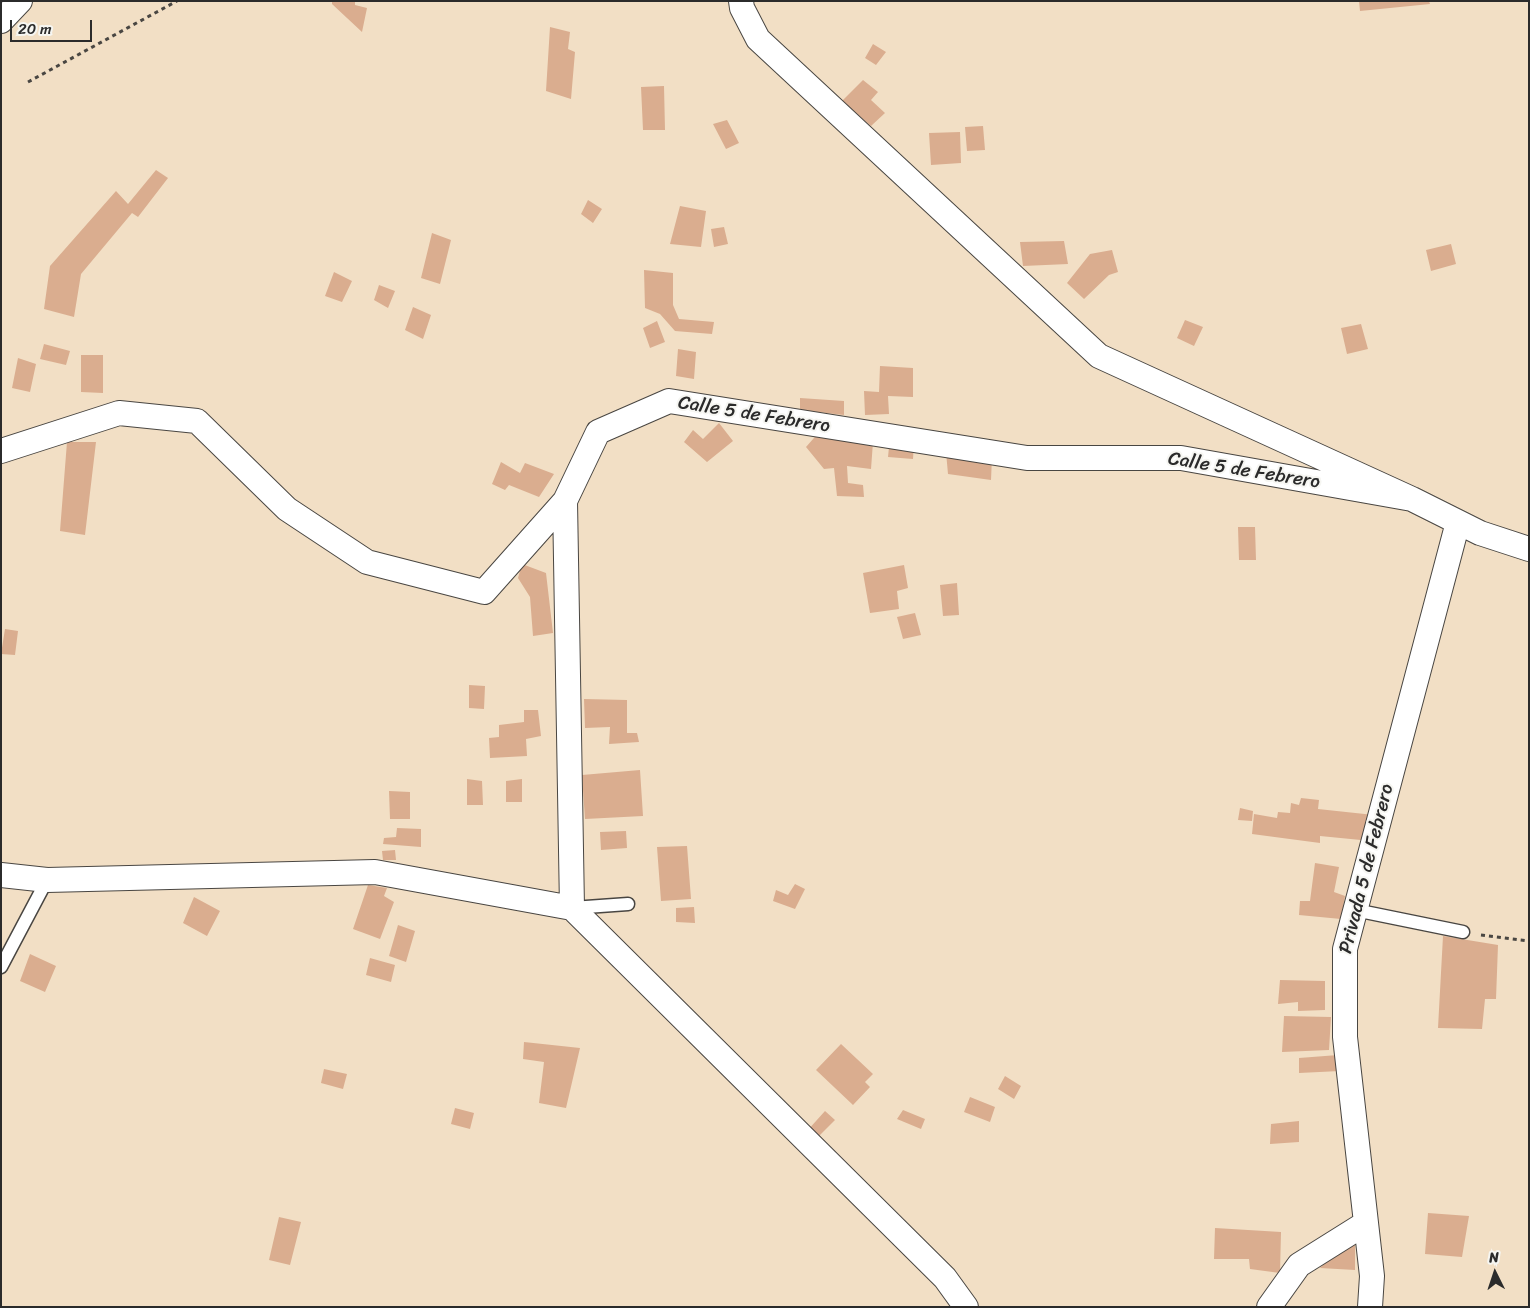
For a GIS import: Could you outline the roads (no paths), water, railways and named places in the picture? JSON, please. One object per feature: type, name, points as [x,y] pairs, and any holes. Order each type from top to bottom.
[{"type":"street","points":[[1,21],[20,1]]},
{"type":"street","name":"Calle 5 de Febrero","points":[[738,4],[758,39],[1099,356],[1412,499],[1480,533],[1529,549]]},
{"type":"street","name":"Calle 5 de Febrero","points":[[1,451],[119,413],[197,421],[287,509],[367,562],[484,592],[565,501],[598,432],[669,401],[1026,458],[1181,458],[1412,499]]},
{"type":"street","points":[[565,501],[572,908]]},
{"type":"street","name":"Privada 5 de Febrero","points":[[1370,1307],[1372,1276],[1345,1036],[1345,949],[1458,522]]},
{"type":"street","points":[[1,875],[47,880],[375,872],[572,908],[945,1278],[966,1307]]},
{"type":"street","points":[[1270,1307],[1299,1266],[1366,1223]]},
{"type":"lane","points":[[1,967],[47,880]]},
{"type":"lane","points":[[572,908],[628,904]]},
{"type":"lane","points":[[1355,910],[1464,932]]}]
